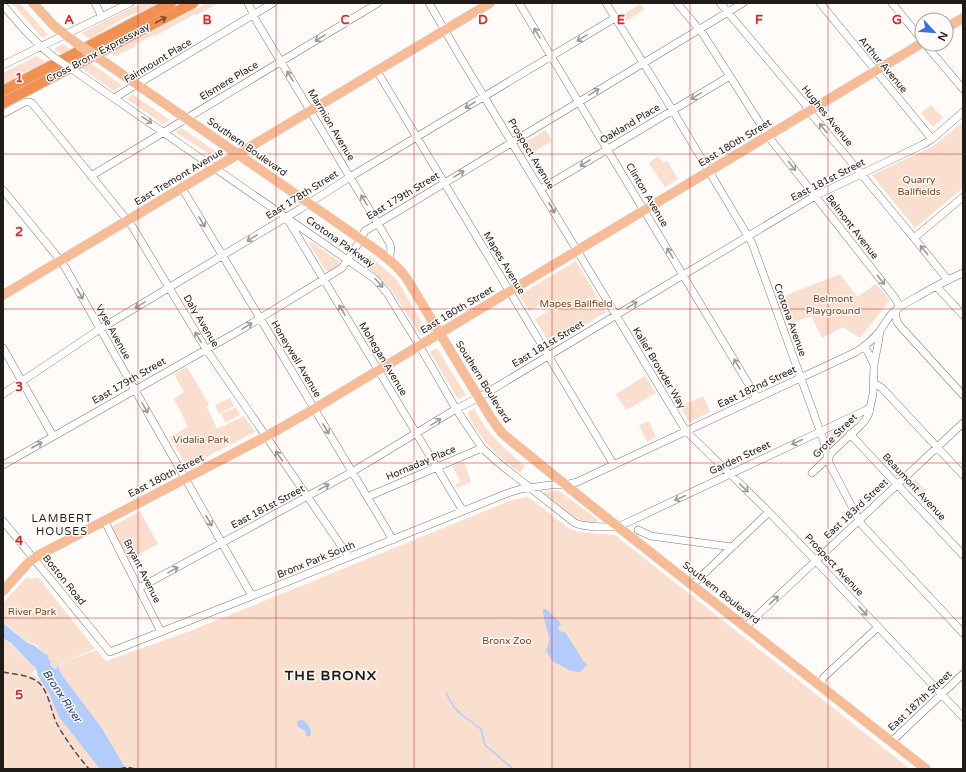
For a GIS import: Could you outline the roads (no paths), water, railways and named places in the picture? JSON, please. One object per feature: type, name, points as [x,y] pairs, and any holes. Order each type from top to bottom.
[{"type":"highway","name":"Cross Bronx Expressway","points":[[3,91],[171,3]]},
{"type":"highway","name":"Cross Bronx Expressway","points":[[3,103],[193,3]]},
{"type":"main road","name":"Southern Boulevard","points":[[33,3],[48,20],[65,35],[389,259],[404,275],[493,422],[505,436],[618,527],[926,769]]},
{"type":"main road","name":"East Tremont Avenue","points":[[3,295],[490,3]]},
{"type":"main road","points":[[954,23],[963,18]]},
{"type":"main road","name":"East 180th Street","points":[[3,590],[39,554],[265,437],[314,409],[768,136],[914,46]]},
{"type":"street","points":[[95,3],[102,17]]},
{"type":"street","points":[[3,65],[130,3]]},
{"type":"street","name":"Marmion Avenue","points":[[248,3],[253,15],[280,62],[311,111],[391,246],[389,259]]},
{"type":"street","name":"Fairmount Place","points":[[114,98],[273,3]]},
{"type":"street","name":"Elsmere Place","points":[[91,176],[378,3]]},
{"type":"street","name":"Prospect Avenue","points":[[429,3],[616,315]]},
{"type":"street","name":"Clinton Avenue","points":[[519,3],[757,398]]},
{"type":"street","name":"Crotona Avenue","points":[[606,3],[644,63],[752,243],[820,432],[830,465],[859,520],[870,534],[963,633]]},
{"type":"street","name":"Belmont Avenue","points":[[678,3],[699,29],[768,136],[895,298],[898,309],[898,322],[900,326],[963,395]]},
{"type":"street","name":"Hughes Avenue","points":[[720,3],[805,104],[808,111],[948,280]]},
{"type":"street","name":"East 179th Street","points":[[3,465],[206,349],[342,268],[365,231],[377,223],[743,3]]},
{"type":"street","name":"Arthur Avenue","points":[[820,3],[932,139]]},
{"type":"street","points":[[892,3],[914,31]]},
{"type":"street","name":"Crotona Parkway","points":[[3,5],[27,33],[55,58],[371,275],[387,293],[456,410],[482,448],[501,466],[575,522],[599,527],[618,527]]},
{"type":"street","name":"East 178th Street","points":[[3,394],[100,329],[286,217],[350,176],[615,18]]},
{"type":"street","points":[[933,52],[963,89]]},
{"type":"street","name":"Mapes Avenue","points":[[377,71],[614,465]]},
{"type":"street","name":"Oakland Place","points":[[540,189],[730,76]]},
{"type":"street","name":"Daly Avenue","points":[[3,114],[26,102],[34,105],[128,220],[206,349],[265,437],[349,557]]},
{"type":"street","name":"East 181st Street","points":[[139,588],[352,472],[815,196],[922,145],[932,139],[963,112]]},
{"type":"street","name":"Honeywell Avenue","points":[[182,188],[392,540]]},
{"type":"street","name":"Vyse Avenue","points":[[3,190],[61,261],[252,596]]},
{"type":"street","points":[[914,238],[963,197]]},
{"type":"street","name":"Mohegan Avenue","points":[[286,217],[463,511]]},
{"type":"street","name":"East 182nd Street","points":[[530,488],[550,485],[565,485],[577,482],[856,352],[875,337],[886,321],[898,309],[936,286],[963,273]]},
{"type":"street","points":[[936,286],[963,315]]},
{"type":"street","name":"Kalief Browder Way","points":[[616,315],[686,431]]},
{"type":"street","name":"Grote Street","points":[[812,473],[828,458],[832,451],[866,419],[873,394],[874,364],[880,331]]},
{"type":"street","name":"Grote Street","points":[[864,346],[870,354],[874,364]]},
{"type":"street","points":[[3,348],[53,436]]},
{"type":"street","points":[[874,383],[882,388],[963,475]]},
{"type":"street","name":"Garden Street","points":[[618,527],[870,407]]},
{"type":"street","name":"East 183rd Street","points":[[745,627],[963,423]]},
{"type":"street","name":"Prospect Avenue","points":[[686,431],[770,512],[963,717]]},
{"type":"street","name":"Beaumont Avenue","points":[[850,434],[963,554]]},
{"type":"street","name":"Hornaday Place","points":[[367,497],[482,448]]},
{"type":"street","name":"Bronx Park South","points":[[110,652],[508,493],[530,488]]},
{"type":"street","points":[[692,585],[770,512]]},
{"type":"street","name":"Bryant Avenue","points":[[104,520],[161,632]]},
{"type":"street","name":"Boston Road","points":[[3,521],[110,652]]},
{"type":"street","points":[[638,530],[651,536],[732,547]]},
{"type":"street","points":[[820,685],[824,677],[878,627]]},
{"type":"street","name":"East 187th Street","points":[[891,742],[963,674]]},
{"type":"water","points":[[543,609],[546,609],[559,621],[561,625],[558,627],[559,631],[565,632],[587,665],[580,672],[571,671],[552,661],[546,650],[549,642],[549,636]]},
{"type":"water","name":"Bronx River","points":[[3,623],[28,643],[34,645],[47,654],[51,662],[50,664],[55,669],[58,665],[61,674],[101,727],[126,769],[100,769],[59,717],[49,693],[39,678],[36,669],[11,643],[3,638]]},
{"type":"water","points":[[300,720],[305,721],[309,727],[311,735],[308,737],[305,731],[297,726],[297,722]]},
{"type":"waterway","points":[[446,693],[453,706],[463,716],[481,729],[485,745],[513,769]]},
{"type":"railway","points":[[3,672],[30,678],[42,686],[57,724],[64,736],[89,769]]},
{"type":"railway","points":[[120,769],[134,769]]},
{"type":"district","name":"LAMBERT HOUSES","points":[[62,524]]},
{"type":"district","name":"THE BRONX","points":[[331,675]]},
{"type":"park label","name":"Quarry Ballfields","points":[[919,186]]},
{"type":"park label","name":"Mapes Ballfield","points":[[576,304]]},
{"type":"park label","name":"Belmont Playground","points":[[833,304]]},
{"type":"park label","name":"Vidalia Park","points":[[201,440]]},
{"type":"park label","name":"River Park","points":[[32,612]]},
{"type":"park label","name":"Bronx Zoo","points":[[507,641]]}]
